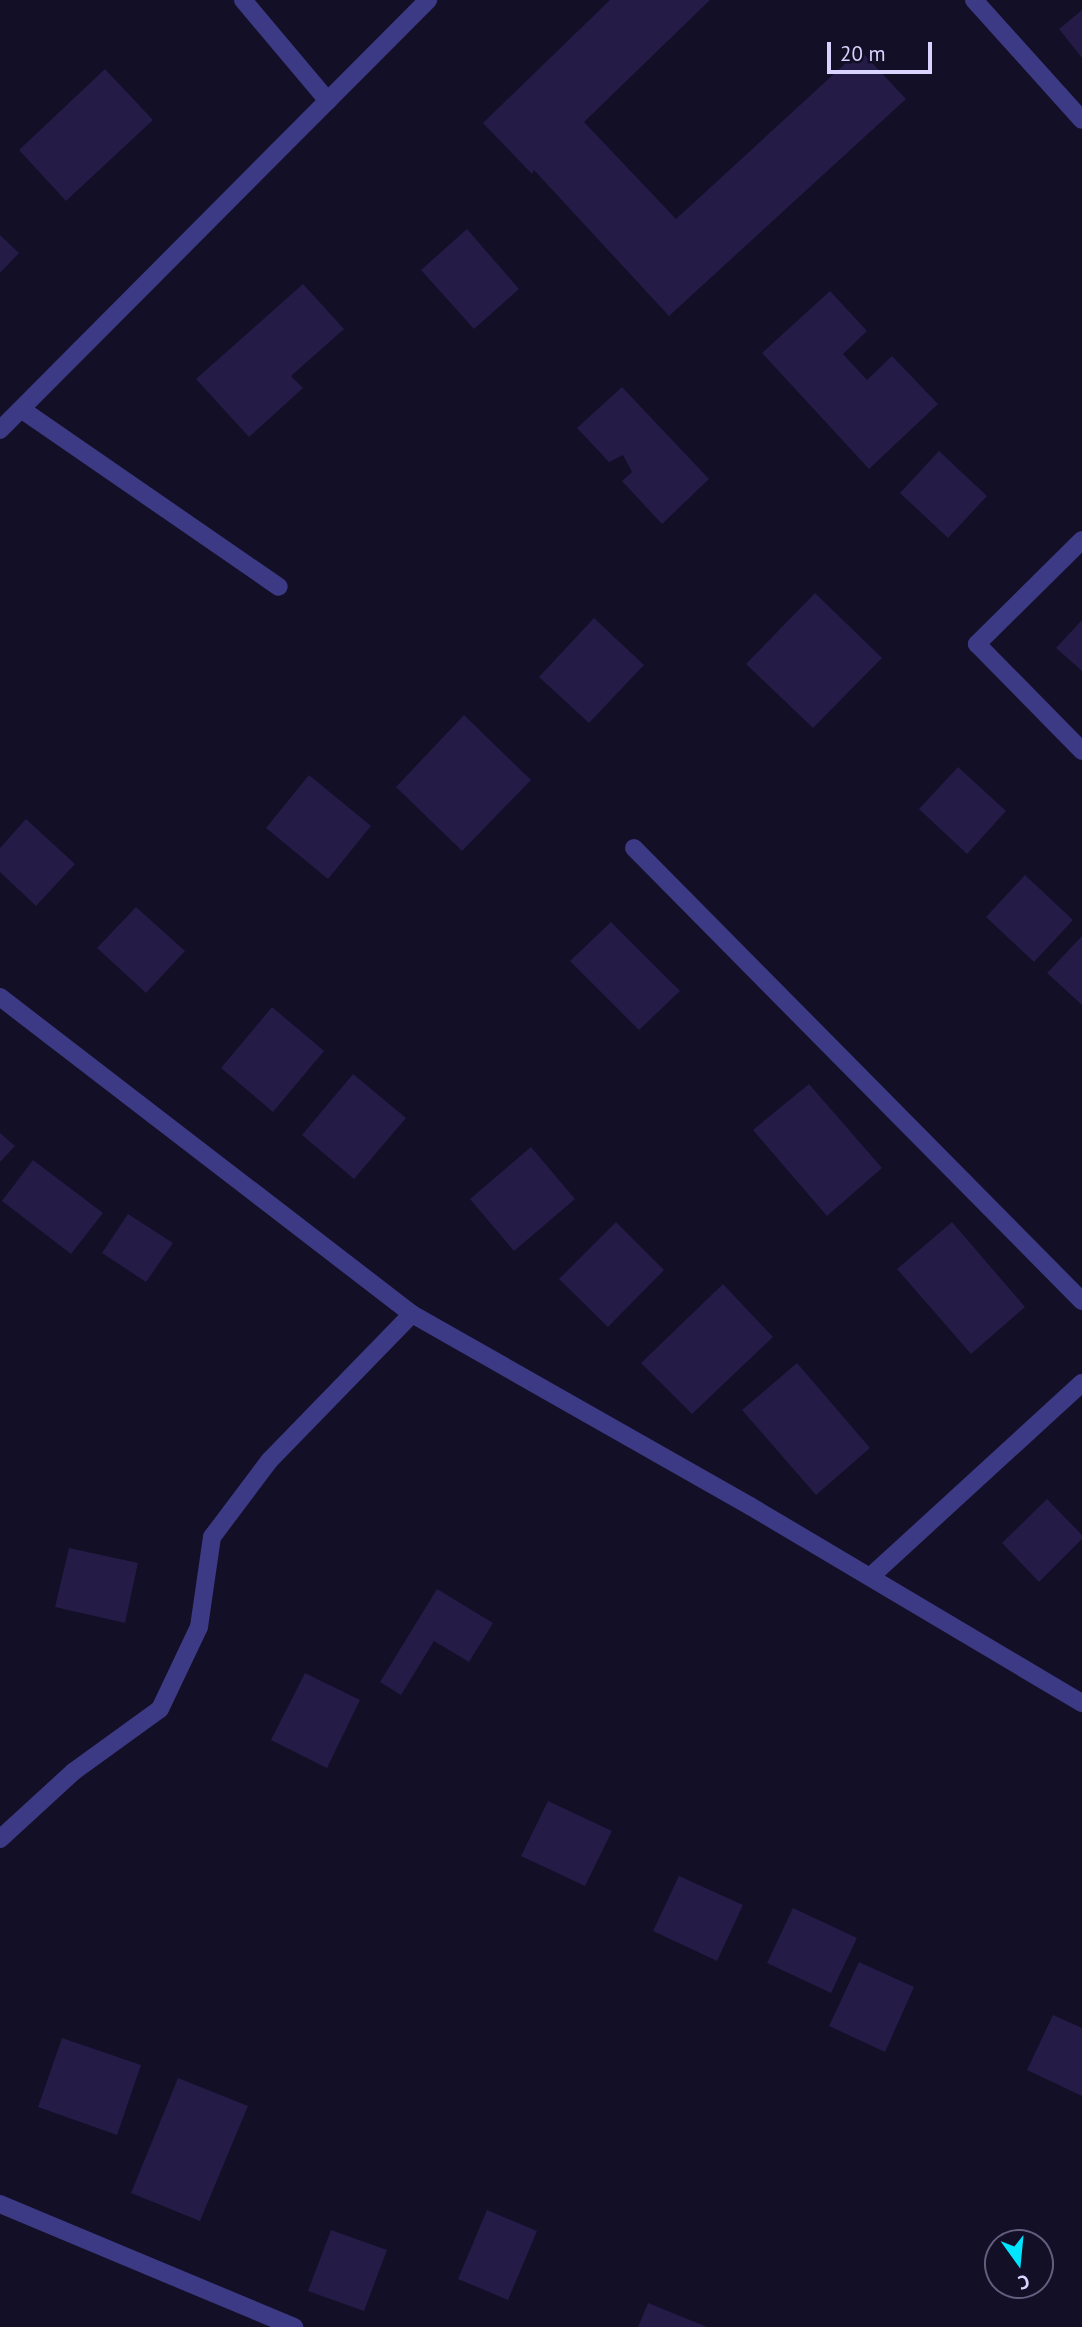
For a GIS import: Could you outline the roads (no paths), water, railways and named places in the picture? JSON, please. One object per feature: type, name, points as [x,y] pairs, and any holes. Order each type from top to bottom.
[{"type":"street","points":[[243,0],[328,101]]},
{"type":"street","points":[[0,430],[428,0]]},
{"type":"street","points":[[974,0],[1082,120]]},
{"type":"street","points":[[21,409],[279,587]]},
{"type":"street","points":[[1082,540],[977,644],[1082,751]]},
{"type":"street","points":[[634,848],[1082,1301]]},
{"type":"street","points":[[0,997],[412,1314],[870,1577],[1082,1703]]},
{"type":"street","points":[[0,1839],[73,1772],[160,1709],[199,1627],[212,1537],[269,1461],[412,1314]]},
{"type":"street","points":[[870,1577],[1082,1383]]},
{"type":"street","points":[[0,2204],[294,2327]]}]
